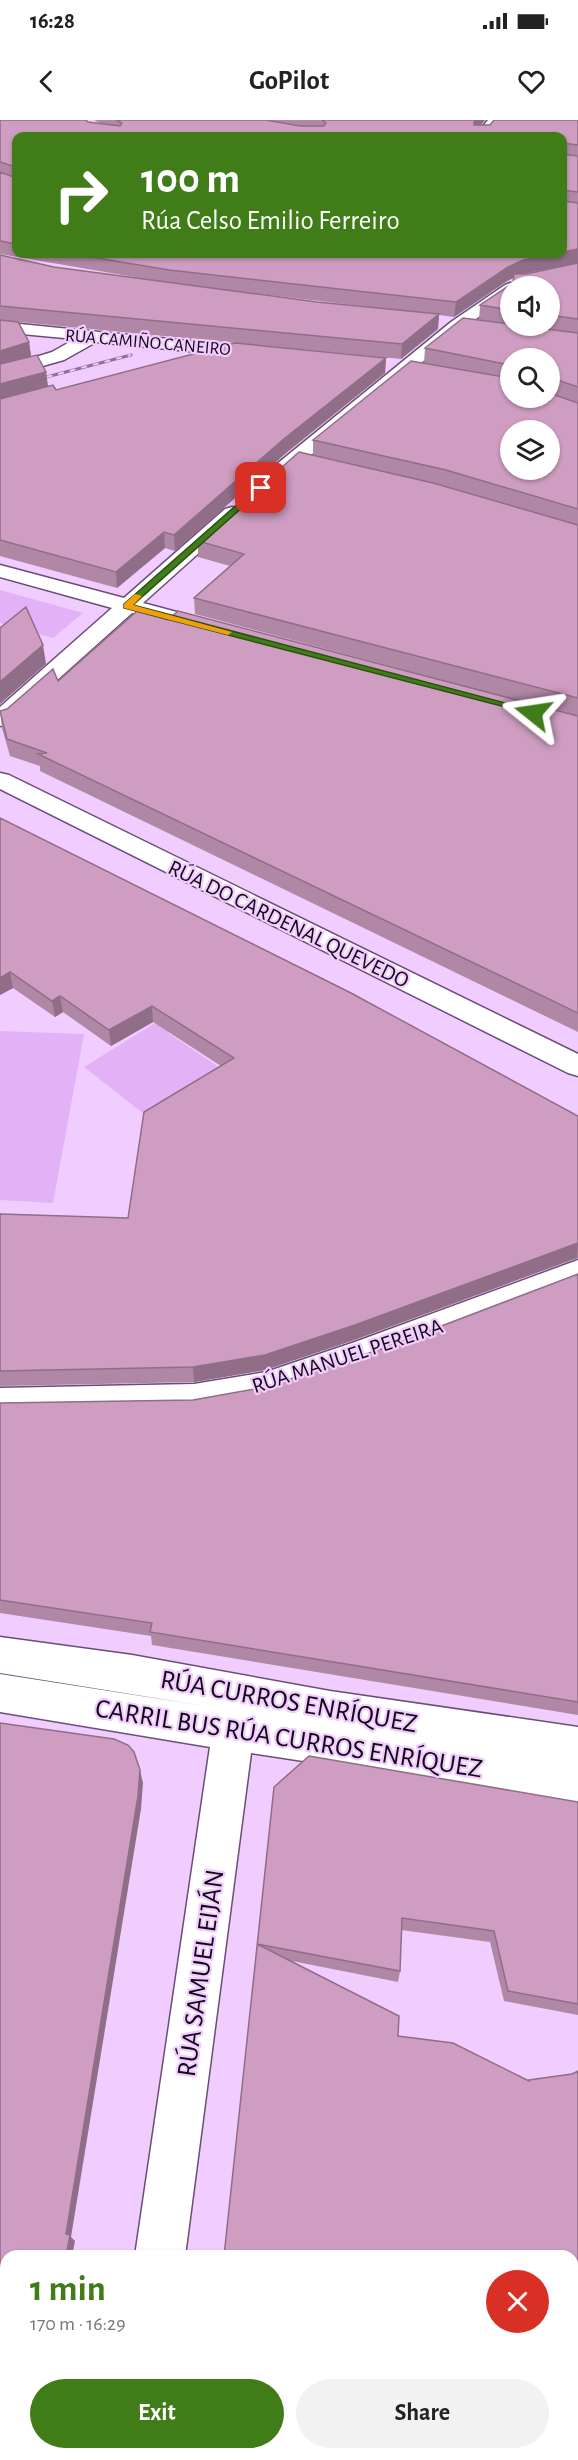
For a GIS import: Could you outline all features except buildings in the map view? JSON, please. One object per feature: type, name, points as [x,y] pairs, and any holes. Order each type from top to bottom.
[{"type":"street","points":[[484,132],[495,120]]},
{"type":"street","points":[[0,719],[294,459],[456,325],[500,295]]},
{"type":"street","points":[[435,321],[479,328]]},
{"type":"street","name":"RÚA CAMIÑO CANEIRO","points":[[0,327],[92,338],[271,354]]},
{"type":"street","points":[[192,346],[239,335]]},
{"type":"street","points":[[0,373],[58,356],[92,338]]},
{"type":"street","points":[[179,360],[225,350]]},
{"type":"street","points":[[385,365],[430,372]]},
{"type":"street","points":[[294,459],[316,464]]},
{"type":"street","points":[[0,571],[231,633]]},
{"type":"street","name":"RÚA DO CARDENAL QUEVEDO","points":[[0,780],[578,1066]]},
{"type":"street","name":"RÚA MANUEL PEREIRA","points":[[0,1402],[195,1398],[266,1386],[367,1352],[578,1273]]},
{"type":"street","name":"RÚA CURROS ENRÍQUEZ","points":[[0,1655],[132,1674],[221,1711],[578,1747]]},
{"type":"street","name":"CARRIL BUS RÚA CURROS ENRÍQUEZ","points":[[0,1693],[221,1711],[578,1783]]},
{"type":"street","name":"RÚA SAMUEL EIJÁN","points":[[161,2250],[231,1745],[221,1711]]},
{"type":"shaded area","points":[[0,590],[83,613],[53,638],[0,623]]},
{"type":"shaded area","points":[[181,1007],[191,1015],[168,1033],[229,1074],[153,1121],[84,1067]]},
{"type":"shaded area","points":[[0,1031],[84,1034],[53,1203],[0,1200]]},
{"type":"railway","points":[[0,389],[131,355]]},
{"type":"slow traffic","points":[[138,596],[127,606],[228,632]]},
{"type":"route","points":[[261,488],[127,606],[533,713]]}]
